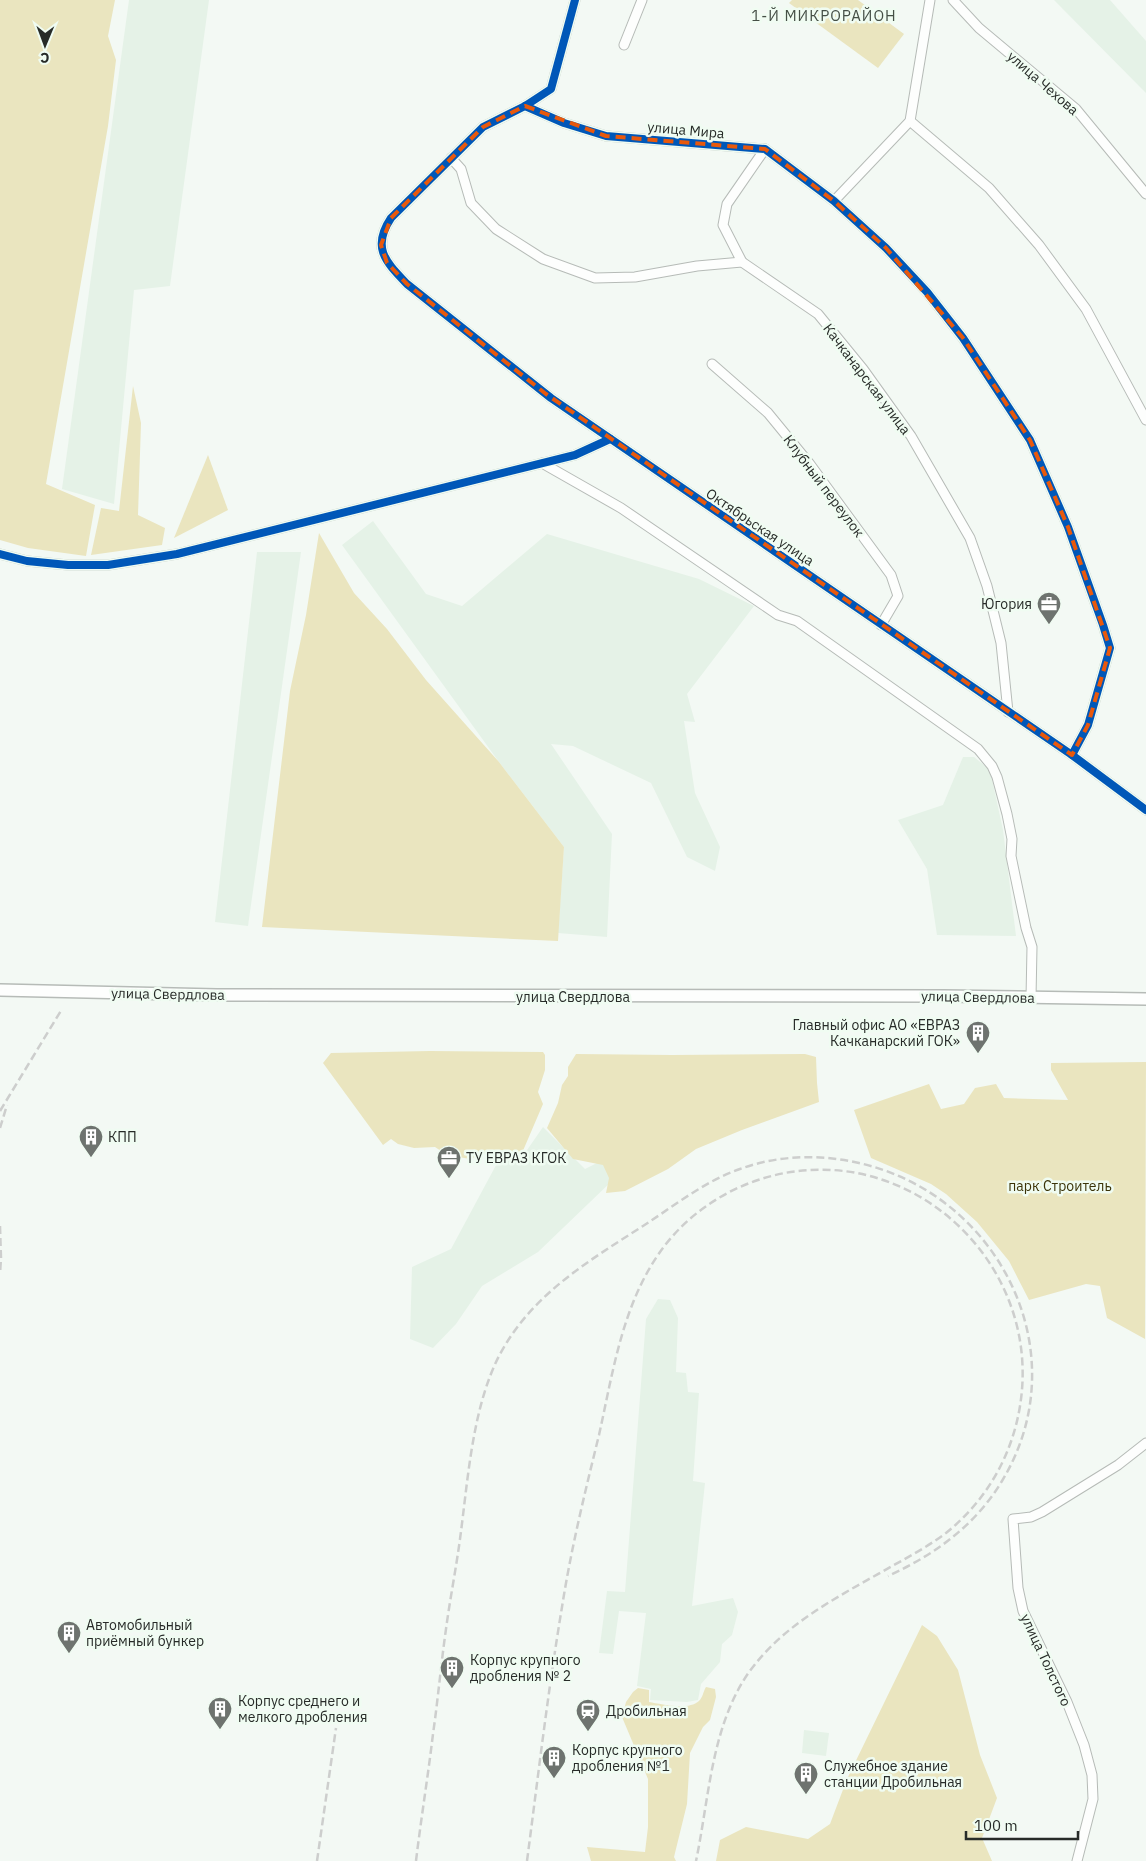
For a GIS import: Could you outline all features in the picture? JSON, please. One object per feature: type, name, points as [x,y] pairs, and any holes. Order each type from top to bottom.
[{"type":"main road","name":"улица Свердлова","points":[[0,990],[217,995],[1146,999]]},
{"type":"street","points":[[575,0],[551,89],[525,106],[483,127],[451,158],[462,169],[471,203],[496,229],[543,259],[595,278],[635,277],[697,266],[742,262],[723,224],[727,204],[765,149],[834,200],[886,248],[927,292],[963,338],[1030,440],[1068,527],[1110,648],[1088,725],[1072,755]]},
{"type":"street","points":[[624,45],[642,0]]},
{"type":"street","points":[[834,200],[910,121],[930,0]]},
{"type":"street","name":"улица Чехова","points":[[954,0],[978,28],[1076,109],[1146,194]]},
{"type":"street","name":"улица Мира","points":[[525,106],[564,123],[606,136],[765,149]]},
{"type":"street","points":[[910,121],[989,188],[1039,245],[1086,309],[1146,420]]},
{"type":"street","name":"Октябрьская улица","points":[[451,158],[384,227],[381,245],[387,263],[407,284],[552,398],[1072,755],[1146,810]]},
{"type":"street","name":"Качканарская улица","points":[[742,262],[818,314],[863,370],[911,436],[970,538],[987,586],[1002,643],[1008,712]]},
{"type":"street","name":"Клубный переулок","points":[[712,364],[768,413],[809,463],[891,575],[898,596],[881,625]]},
{"type":"street","points":[[0,554],[27,560],[68,565],[108,565],[178,554],[575,456],[610,439]]},
{"type":"street","points":[[542,463],[621,508],[778,615],[797,621],[978,748],[992,766],[997,777],[1007,814],[1012,839],[1011,856],[1026,928],[1032,947],[1032,998]]},
{"type":"street","name":"улица Толстого","points":[[1077,1861],[1093,1799],[1092,1775],[1084,1745],[1067,1702],[1023,1611],[1018,1588],[1014,1519],[1031,1517],[1042,1512],[1118,1465],[1146,1443]]},
{"type":"highlighted area","points":[[525,106],[606,136],[765,149],[834,201],[886,248],[963,338],[1030,440],[1068,527],[1110,648],[1088,725],[1072,755],[546,394],[407,284],[387,263],[381,245],[391,218],[483,127]]},
{"type":"shaded area","points":[[129,0],[209,0],[170,286],[134,290],[114,504],[62,489]]},
{"type":"shaded area","points":[[1054,0],[1110,0],[1146,41],[1146,93]]},
{"type":"shaded area","points":[[373,521],[426,594],[462,606],[547,534],[699,579],[754,606],[687,694],[695,722],[684,721],[695,793],[720,847],[715,871],[687,857],[651,783],[573,746],[551,744],[612,834],[607,937],[558,933],[564,847],[499,762],[342,545]]},
{"type":"shaded area","points":[[257,552],[301,552],[248,926],[215,922]]},
{"type":"shaded area","points":[[963,757],[974,757],[990,770],[1003,830],[1016,936],[937,935],[927,869],[898,820],[943,805]]},
{"type":"shaded area","points":[[543,1127],[585,1169],[603,1160],[614,1179],[538,1252],[482,1286],[456,1324],[433,1348],[410,1339],[412,1267],[451,1249],[502,1154],[525,1153]]},
{"type":"shaded area","points":[[658,1299],[670,1300],[678,1318],[676,1372],[686,1373],[688,1392],[699,1393],[693,1481],[705,1483],[692,1606],[733,1598],[738,1612],[732,1635],[722,1644],[720,1662],[701,1684],[698,1700],[687,1702],[650,1700],[651,1689],[637,1686],[646,1613],[619,1611],[613,1654],[599,1653],[607,1591],[625,1592],[646,1319]]},
{"type":"shaded area","points":[[804,1730],[829,1733],[826,1756],[802,1753]]},
{"type":"green space","points":[[0,0],[115,0],[108,36],[116,60],[108,126],[46,484],[95,505],[86,556],[28,548],[0,540]]},
{"type":"green space","points":[[792,0],[858,0],[904,34],[878,68],[789,3]]},
{"type":"green space","points":[[133,386],[141,423],[138,515],[165,528],[162,545],[91,555],[101,508],[119,511]]},
{"type":"green space","points":[[208,455],[228,510],[174,538]]},
{"type":"green space","points":[[319,533],[354,593],[387,629],[426,680],[499,762],[564,847],[558,941],[262,927],[290,691],[306,615]]},
{"type":"green space","points":[[430,1051],[543,1052],[545,1055],[545,1070],[538,1092],[543,1104],[522,1153],[488,1152],[470,1159],[447,1155],[435,1147],[414,1148],[398,1144],[391,1139],[383,1145],[323,1063],[331,1053]]},
{"type":"green space","points":[[576,1054],[805,1054],[816,1057],[819,1102],[696,1149],[668,1169],[625,1191],[606,1193],[609,1178],[603,1165],[573,1159],[547,1128],[558,1103],[562,1085],[568,1076],[568,1067]]},
{"type":"green space","name":"парк Строитель","points":[[1146,1062],[1145,1339],[1107,1318],[1100,1286],[1086,1284],[1029,1300],[1009,1261],[977,1222],[946,1194],[931,1184],[871,1158],[854,1110],[929,1084],[941,1109],[964,1104],[975,1088],[996,1084],[1004,1098],[1068,1100],[1051,1070],[1051,1063]]},
{"type":"green space","points":[[922,1625],[937,1636],[958,1670],[980,1755],[997,1798],[982,1838],[992,1861],[716,1861],[720,1840],[746,1827],[808,1839],[830,1824],[847,1779]]},
{"type":"green space","points":[[706,1687],[715,1689],[716,1697],[710,1720],[703,1727],[690,1753],[687,1804],[674,1857],[676,1861],[591,1861],[587,1847],[645,1852],[648,1827],[648,1779],[622,1717],[626,1702],[638,1688],[649,1690],[649,1702],[688,1706],[699,1701]]},
{"type":"railway","points":[[0,1111],[62,1009]]},
{"type":"railway","points":[[0,1128],[7,1105]]},
{"type":"railway","points":[[416,1861],[472,1445],[483,1399],[499,1356],[512,1334],[527,1315],[581,1267],[690,1194],[714,1180],[754,1164],[799,1157],[829,1158],[859,1163],[909,1181],[952,1208],[987,1244],[1012,1286],[1028,1333],[1032,1382],[1024,1432],[1002,1481],[979,1512],[952,1538],[921,1559],[888,1576]]},
{"type":"railway","points":[[527,1861],[552,1670],[570,1564],[614,1364],[620,1340],[636,1295],[660,1252],[680,1228],[703,1208],[730,1192],[758,1180],[811,1170],[863,1174],[910,1191],[952,1220],[985,1257],[1009,1301],[1021,1352],[1020,1406],[1016,1425],[1004,1460],[995,1476],[985,1492],[960,1520],[946,1533],[927,1546],[814,1612],[778,1640],[747,1675],[735,1696],[718,1741],[696,1861]]},
{"type":"railway","points":[[0,1226],[0,1274]]},
{"type":"railway","points":[[317,1861],[336,1728]]},
{"type":"cycle path","points":[[575,0],[551,89],[525,106],[483,127],[391,218],[382,238],[382,246],[387,261],[407,284],[551,398],[1072,755],[1146,810]]},
{"type":"cycle path","points":[[525,106],[564,123],[606,136],[765,149],[834,201],[886,248],[927,292],[963,338],[1030,440],[1068,527],[1103,625],[1110,648],[1088,725],[1072,755]]},
{"type":"cycle path","points":[[0,554],[27,561],[68,565],[108,565],[177,554],[575,455],[610,439]]},
{"type":"place","name":"Югория","points":[[1049,625]]},
{"type":"place","name":"Главный офис АО «ЕВРАЗ Качканарский ГОК»","points":[[978,1054]]},
{"type":"place","name":"КПП","points":[[91,1158]]},
{"type":"place","name":"ТУ ЕВРАЗ КГОК","points":[[449,1179]]},
{"type":"place","name":"Автомобильный приёмный бункер","points":[[69,1654]]},
{"type":"place","name":"Корпус крупного дробления № 2","points":[[452,1689]]},
{"type":"place","name":"Корпус среднего и мелкого дробления","points":[[220,1730]]},
{"type":"place","name":"Дробильная","points":[[588,1732]]},
{"type":"place","name":"Корпус крупного дробления №1","points":[[554,1779]]},
{"type":"place","name":"Служебное здание станции Дробильная","points":[[806,1795]]},
{"type":"district","name":"1-Й МИКРОРАЙОН","points":[[824,16]]}]
